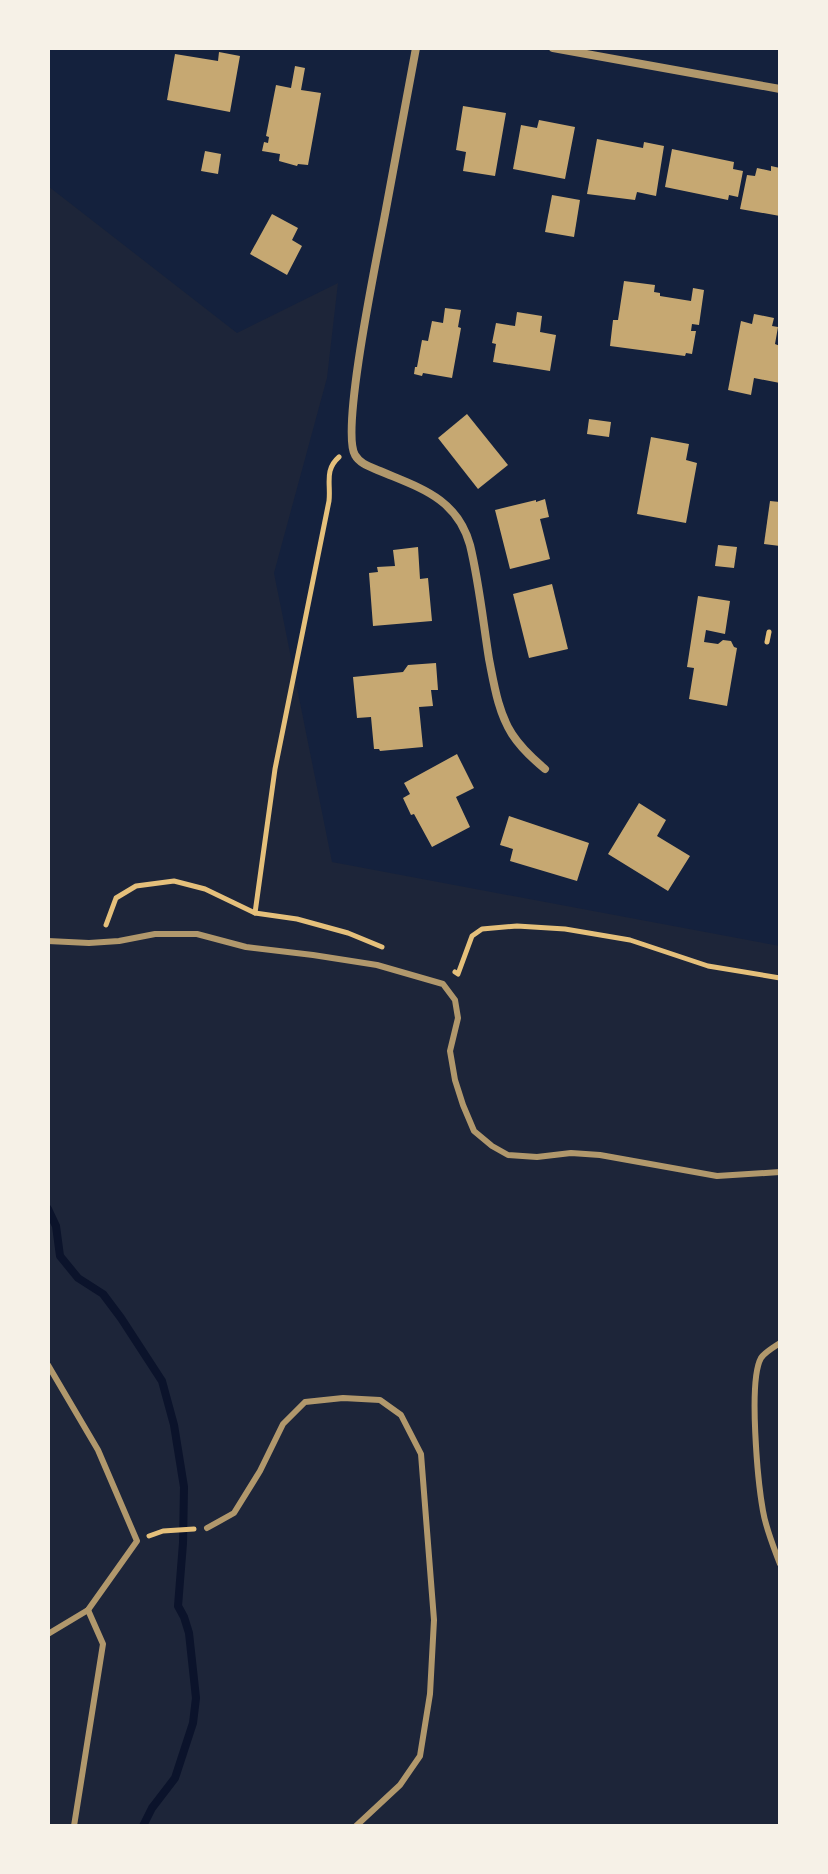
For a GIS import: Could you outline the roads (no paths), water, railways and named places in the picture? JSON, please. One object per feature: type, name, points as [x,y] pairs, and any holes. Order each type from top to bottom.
[{"type":"street","points":[[416,48],[358,367],[352,424],[353,451],[369,466],[440,499],[458,518],[472,555],[498,698],[511,732],[545,769]]},
{"type":"street","points":[[553,48],[780,89]]},
{"type":"lane","points":[[48,941],[89,943],[155,934],[197,934],[246,947],[377,965],[443,984],[455,1000],[458,1018],[450,1051],[463,1105],[474,1131],[508,1155],[600,1155],[717,1176],[780,1172]]},
{"type":"lane","points":[[780,1343],[762,1355],[755,1373],[755,1388],[756,1446],[763,1513],[780,1564]]},
{"type":"lane","points":[[48,1365],[98,1450],[137,1541],[88,1610],[48,1634]]},
{"type":"lane","points":[[207,1528],[234,1513],[260,1471],[283,1424],[305,1402],[343,1398],[380,1400],[401,1415],[421,1454],[434,1620],[430,1694],[420,1756],[400,1785],[356,1826]]},
{"type":"lane","points":[[74,1826],[103,1644],[88,1610]]},
{"type":"waterway","points":[[48,1209],[56,1226],[60,1256],[78,1278],[103,1294],[162,1381],[174,1425],[184,1487],[178,1606],[189,1633],[196,1698],[193,1723],[175,1778],[152,1808],[143,1826]]}]
